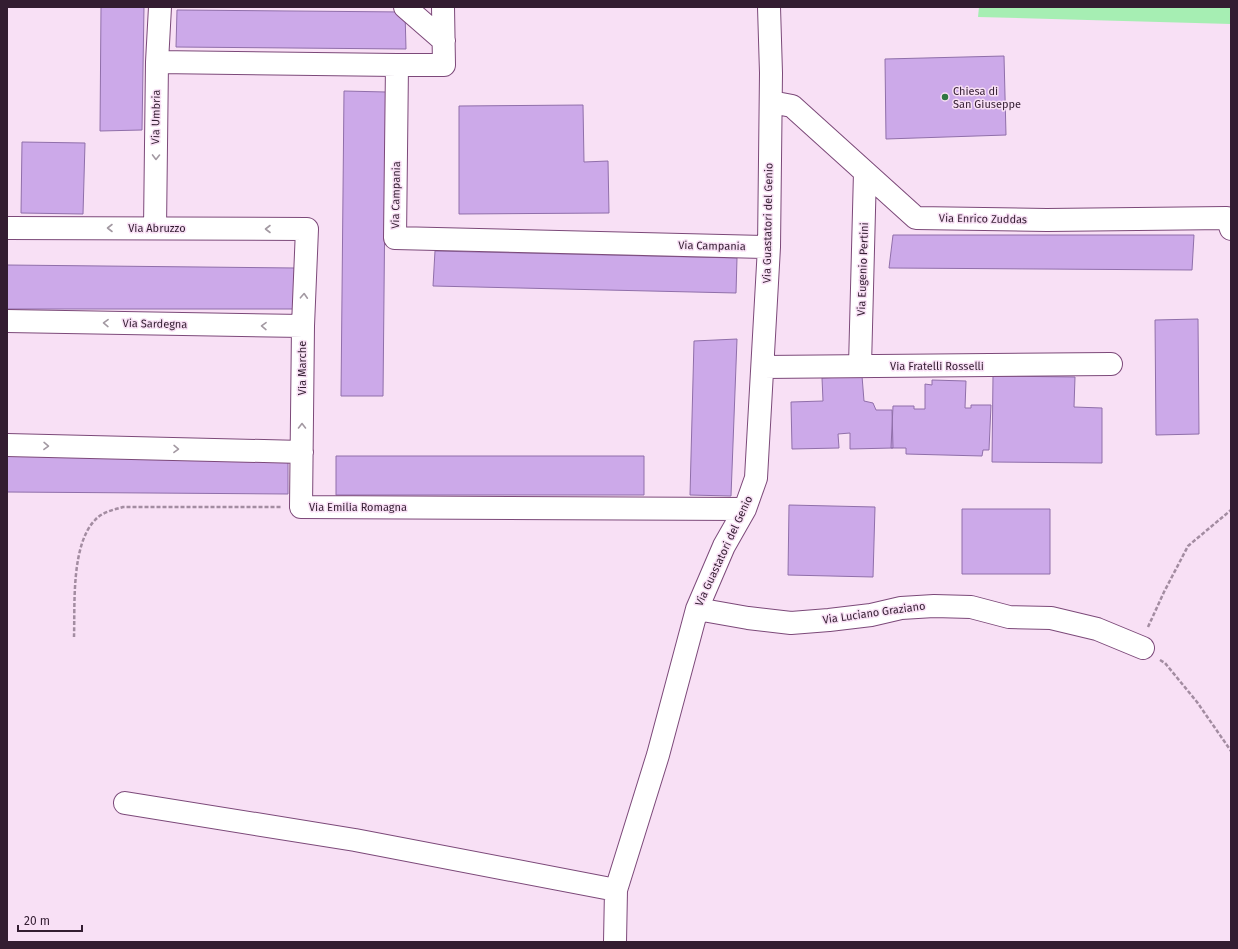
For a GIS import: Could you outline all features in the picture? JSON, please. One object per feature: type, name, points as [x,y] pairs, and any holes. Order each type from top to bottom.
[{"type":"street","name":"Via Umbria","points":[[154,228],[157,62],[160,7]]},
{"type":"street","points":[[405,7],[444,41]]},
{"type":"street","points":[[157,62],[444,65],[443,7]]},
{"type":"street","name":"Via Guastatori del Genio","points":[[615,942],[616,890],[658,755],[697,609],[724,546],[745,509],[756,478],[769,247],[771,102],[769,7]]},
{"type":"street","name":"Via Campania","points":[[397,65],[395,238],[769,247]]},
{"type":"street","name":"Via Enrico Zuddas","points":[[771,102],[792,106],[916,218],[1047,220],[1227,218],[1231,228]]},
{"type":"street","name":"Via Eugenio Pertini","points":[[860,366],[866,172]]},
{"type":"street","name":"Via Abruzzo","points":[[7,228],[307,229]]},
{"type":"street","name":"Via Marche","points":[[301,507],[303,326],[307,229]]},
{"type":"street","name":"Via Sardegna","points":[[7,321],[303,326]]},
{"type":"street","name":"Via Fratelli Rosselli","points":[[763,367],[1111,364]]},
{"type":"street","points":[[7,445],[302,452]]},
{"type":"street","name":"Via Emilia Romagna","points":[[301,507],[745,509]]},
{"type":"street","name":"Via Luciano Graziano","points":[[697,609],[791,623],[871,615],[901,608],[934,606],[971,607],[1009,617],[1051,618],[1090,627],[1143,648]]},
{"type":"street","points":[[125,803],[356,840],[616,890]]},
{"type":"path","name":"Via Emilia Romagna","points":[[74,637],[77,561],[85,534],[95,520],[107,511],[123,507],[301,507]]},
{"type":"path","points":[[1231,510],[1188,546],[1164,592],[1145,634],[1143,648],[1165,663],[1197,702],[1231,751]]},
{"type":"green space","points":[[979,7],[1231,7],[1231,24],[978,17]]},
{"type":"building","points":[[101,7],[144,7],[142,130],[100,131]]},
{"type":"building","points":[[177,10],[405,12],[406,49],[176,47]]},
{"type":"building","name":"Chiesa di San Giuseppe","points":[[1004,56],[1006,135],[886,139],[885,59]]},
{"type":"building","points":[[344,91],[386,92],[383,396],[341,396]]},
{"type":"building","points":[[583,105],[584,162],[608,161],[609,213],[459,214],[459,106]]},
{"type":"building","points":[[22,142],[85,143],[83,214],[21,213]]},
{"type":"building","points":[[893,235],[1194,235],[1192,270],[889,268]]},
{"type":"building","points":[[435,251],[737,258],[736,293],[433,286]]},
{"type":"building","points":[[7,265],[295,268],[294,309],[7,309]]},
{"type":"building","points":[[1198,319],[1199,434],[1156,435],[1155,320]]},
{"type":"building","points":[[737,339],[731,496],[690,495],[694,341]]},
{"type":"building","points":[[862,376],[864,401],[873,403],[876,410],[892,410],[893,448],[850,449],[850,433],[838,434],[839,448],[792,449],[791,402],[823,401],[822,378]]},
{"type":"building","points":[[993,376],[1075,377],[1074,407],[1102,408],[1102,463],[992,462]]},
{"type":"building","points":[[932,380],[966,381],[965,408],[971,408],[971,405],[991,405],[989,450],[983,450],[982,456],[906,454],[906,448],[891,448],[893,406],[914,406],[914,409],[925,409],[925,384],[932,385]]},
{"type":"building","points":[[7,455],[288,459],[288,494],[7,492]]},
{"type":"building","points":[[336,456],[644,456],[644,495],[336,495]]},
{"type":"building","points":[[789,505],[875,507],[873,577],[788,575]]},
{"type":"building","points":[[962,509],[1050,509],[1050,574],[962,574]]},
{"type":"place","name":"Chiesa di San Giuseppe","points":[[945,97]]}]
